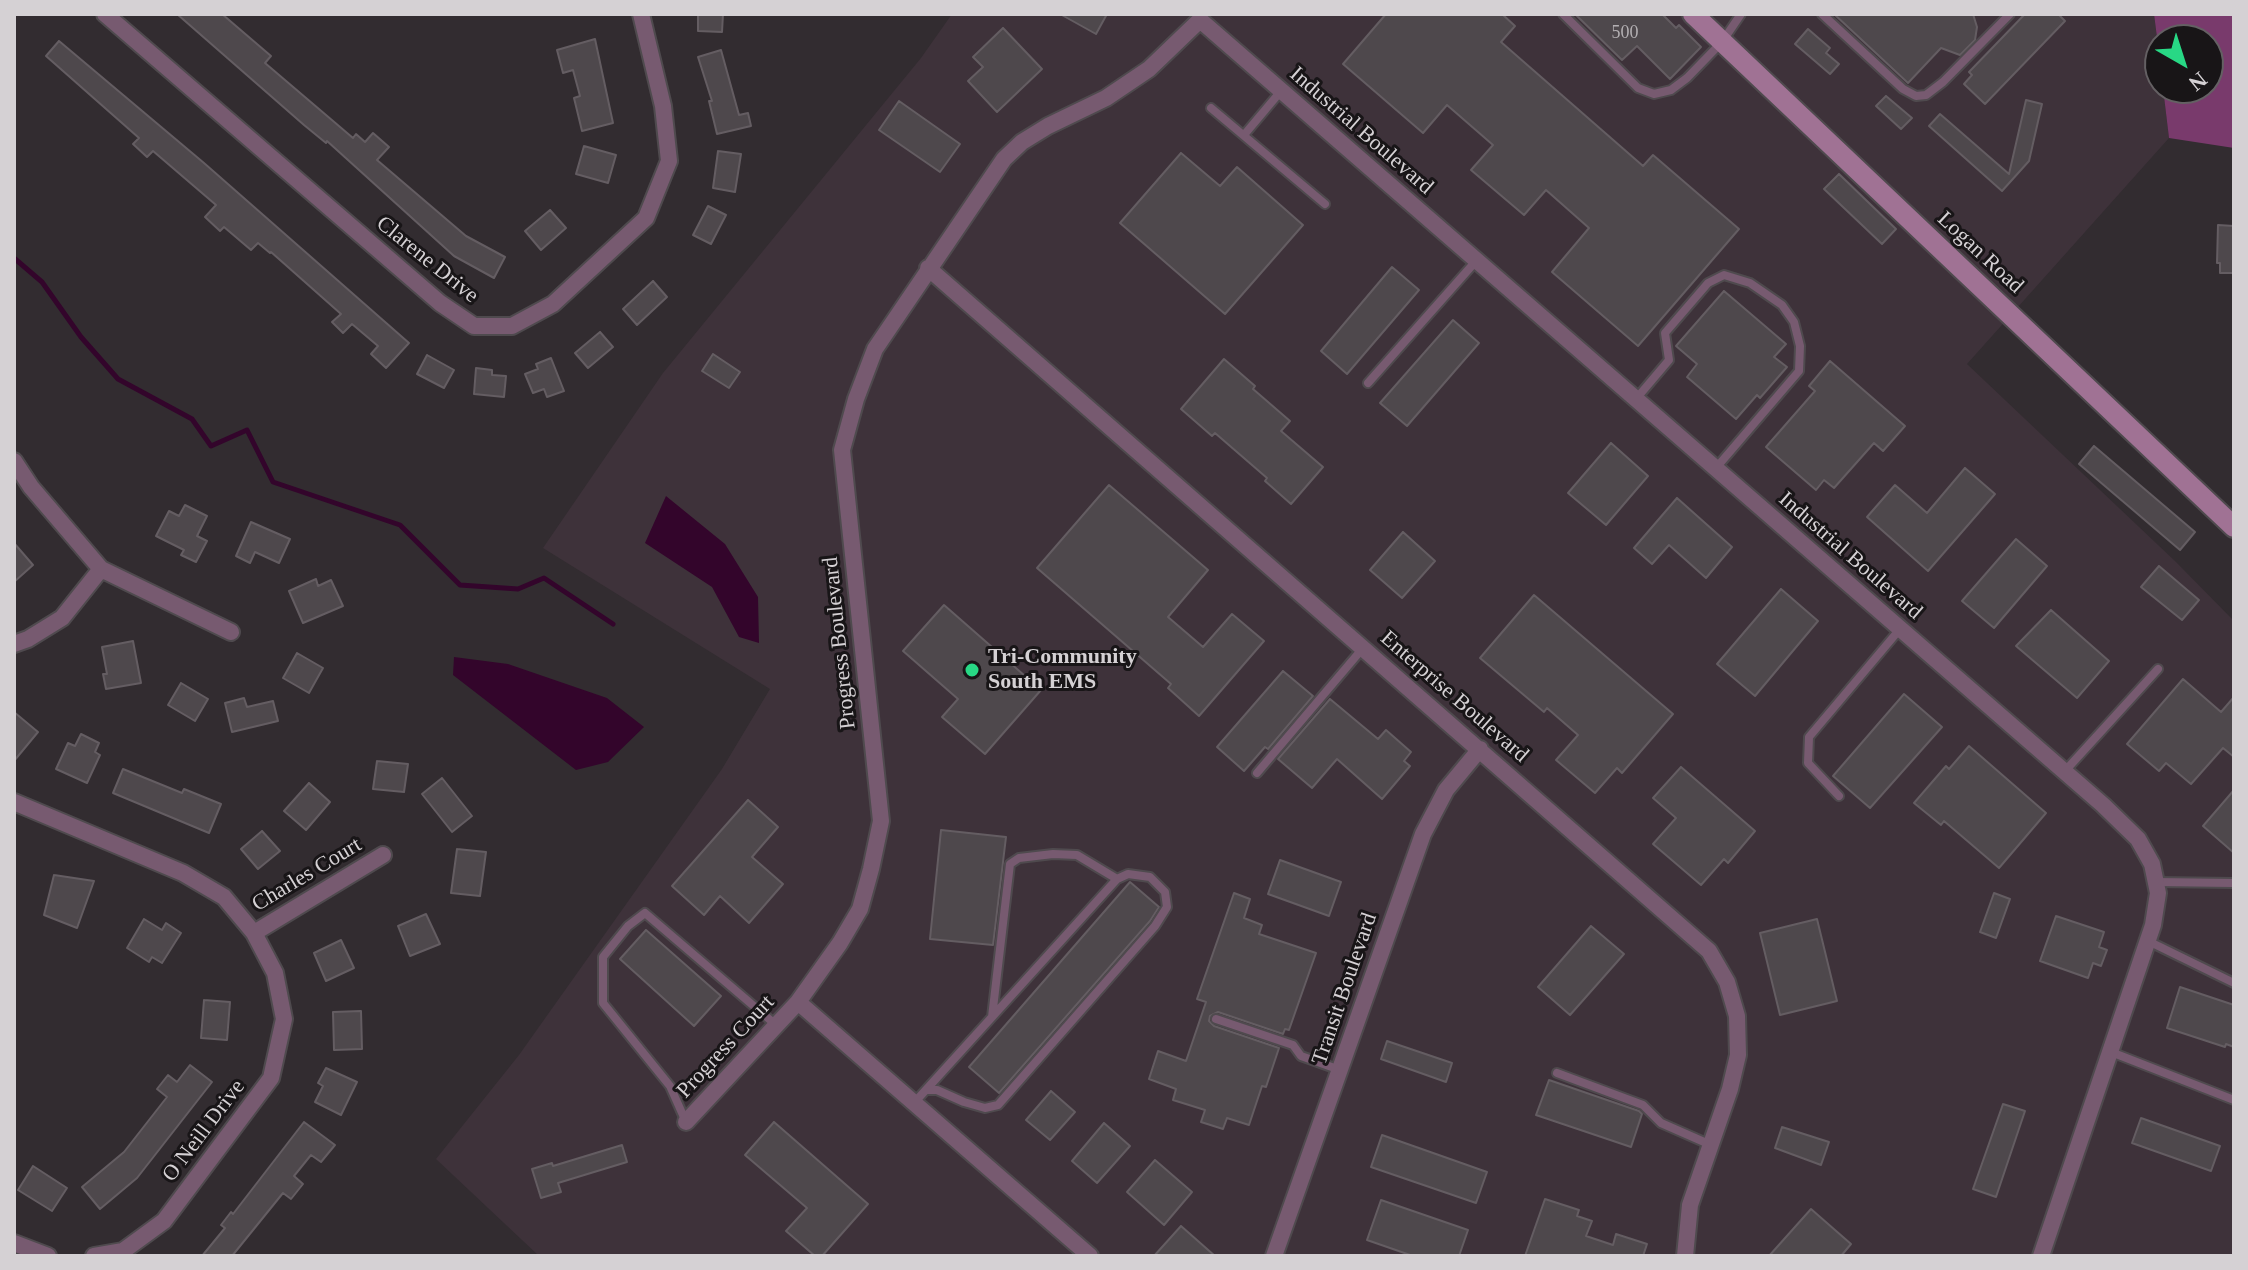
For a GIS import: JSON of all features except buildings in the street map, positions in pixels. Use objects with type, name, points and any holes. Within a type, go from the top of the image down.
[{"type":"street","name":"Clarene Drive","points":[[105,14],[440,303],[474,326],[512,326],[553,304],[646,218],[669,161],[663,106],[641,14]]},
{"type":"street","name":"Logan Road","points":[[1693,14],[2234,527]]},
{"type":"street","name":"Industrial Boulevard","points":[[1200,20],[2138,839],[2152,864],[2158,893],[2148,941],[2041,1256]]},
{"type":"street","name":"Progress Boulevard","points":[[798,1002],[860,909],[881,821],[842,450],[856,399],[875,349],[1004,159],[1022,142],[1106,98],[1149,69],[1200,20]]},
{"type":"street","name":"Enterprise Boulevard","points":[[928,268],[1709,951],[1727,982],[1737,1016],[1738,1055],[1690,1205],[1685,1256]]},
{"type":"street","points":[[14,461],[31,487],[101,569],[231,632]]},
{"type":"street","points":[[14,644],[62,618],[101,569]]},
{"type":"street","name":"Transit Boulevard","points":[[1274,1256],[1423,834],[1446,790],[1480,749]]},
{"type":"street","name":"O Neill Drive","points":[[14,802],[183,873],[224,897],[254,933],[275,973],[284,1019],[271,1078],[164,1221],[123,1251],[94,1256]]},
{"type":"street","name":"Charles Court","points":[[254,933],[383,855]]},
{"type":"street","name":"Progress Court","points":[[686,1122],[798,1002]]},
{"type":"street","points":[[798,1002],[1090,1256]]},
{"type":"street","points":[[14,1243],[48,1256]]},
{"type":"lane","points":[[1563,14],[1638,88],[1654,94],[1671,90],[1722,42],[1741,14]]},
{"type":"lane","points":[[1822,14],[1903,89],[1916,96],[1926,95],[1943,82],[2010,14]]},
{"type":"lane","points":[[1244,135],[1281,91]]},
{"type":"lane","points":[[1211,108],[1325,204]]},
{"type":"lane","points":[[1368,383],[1476,261]]},
{"type":"lane","points":[[1635,399],[1669,360],[1665,333],[1708,283],[1724,275],[1750,283],[1782,305],[1794,322],[1800,346],[1799,371],[1716,469]]},
{"type":"lane","points":[[1839,796],[1808,763],[1809,737],[1900,629]]},
{"type":"lane","points":[[1257,773],[1364,647]]},
{"type":"lane","points":[[2064,772],[2158,669]]},
{"type":"lane","points":[[992,1017],[1010,864],[1019,858],[1077,855],[1117,879]]},
{"type":"lane","points":[[914,1103],[1117,879],[1128,874],[1150,877],[1165,892],[1167,907],[1155,926],[998,1105],[985,1108],[937,1090],[927,1090]]},
{"type":"lane","points":[[2156,882],[2234,883]]},
{"type":"lane","points":[[686,1122],[670,1086],[603,1003],[603,957],[628,926],[645,913],[777,1025]]},
{"type":"lane","points":[[2148,941],[2234,983]]},
{"type":"lane","points":[[1216,1019],[1293,1045],[1301,1056],[1340,1070]]},
{"type":"lane","points":[[2111,1052],[2234,1100]]},
{"type":"lane","points":[[1557,1073],[1643,1105],[1661,1123],[1711,1145]]},
{"type":"shaded area","points":[[952,14],[2154,14],[2155,24],[2144,24],[2144,104],[2165,104],[2169,138],[1967,364],[2234,621],[2234,1256],[539,1256],[436,1159],[519,1055],[722,769],[770,689],[543,548],[663,373],[921,58]]},
{"type":"shaded area","points":[[2154,14],[2234,14],[2234,148],[2169,138],[2165,104],[2224,104],[2224,24],[2155,24]]},
{"type":"shaded area","points":[[666,496],[725,544],[758,597],[759,643],[739,637],[712,587],[645,543]]},
{"type":"shaded area","points":[[454,657],[508,664],[607,698],[644,727],[608,762],[576,770],[453,675]]},
{"type":"waterway","points":[[14,258],[42,282],[81,337],[118,379],[192,419],[211,446],[247,430],[273,482],[400,525],[460,585],[518,589],[544,578],[613,624]]},
{"type":"place","name":"Tri-Community South EMS","points":[[972,670]]}]
